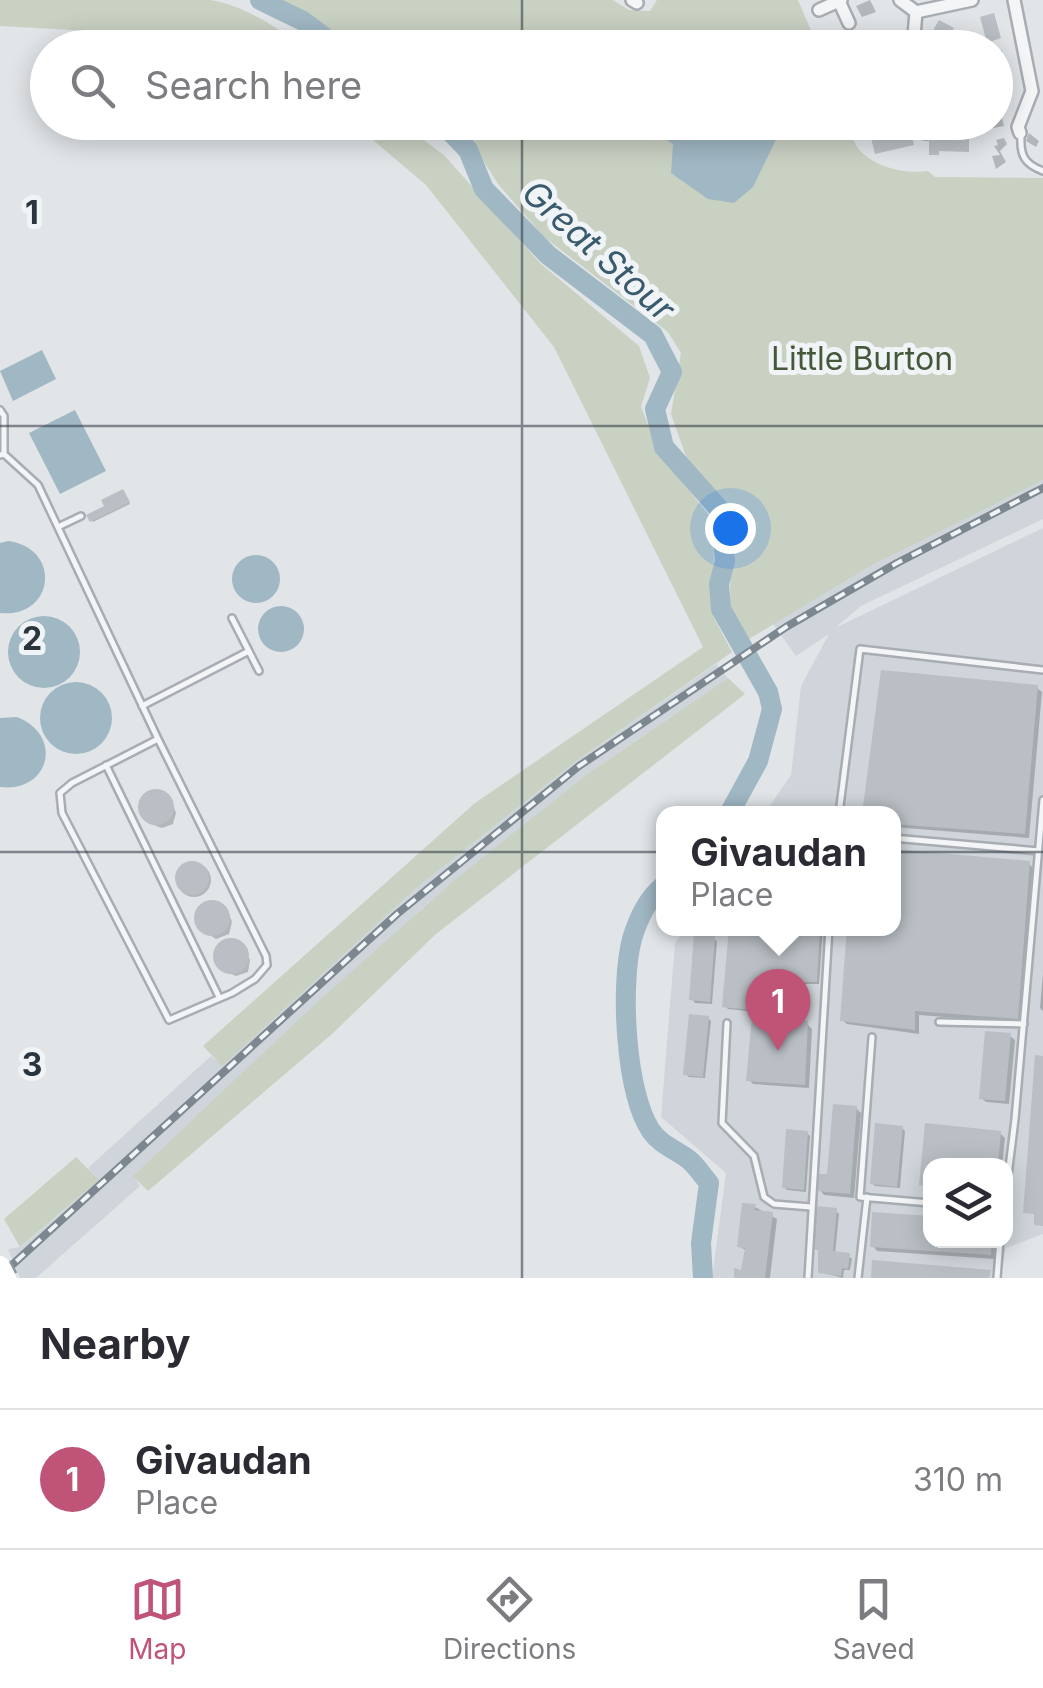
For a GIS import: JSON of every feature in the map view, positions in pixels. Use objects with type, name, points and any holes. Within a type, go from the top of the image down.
[{"type":"highway","points":[[0,1266],[6,1278]]},
{"type":"street","points":[[819,10],[840,0],[849,23]]},
{"type":"street","points":[[900,0],[916,12],[972,0]]},
{"type":"street","points":[[1014,0],[1038,91],[1018,128],[1020,133]]},
{"type":"street","points":[[914,30],[916,12]]},
{"type":"lane","points":[[1020,133],[1022,156],[1043,171]]},
{"type":"lane","points":[[0,410],[4,416],[2,455],[38,485],[266,956],[268,965],[255,980],[169,1020],[62,813],[60,793],[158,739]]},
{"type":"lane","points":[[58,527],[81,516]]},
{"type":"lane","points":[[232,618],[259,672]]},
{"type":"lane","points":[[839,806],[860,649],[1043,670]]},
{"type":"lane","points":[[142,706],[249,652]]},
{"type":"lane","points":[[105,766],[220,998]]},
{"type":"lane","points":[[1010,1158],[1043,800]]},
{"type":"lane","points":[[901,839],[1038,851]]},
{"type":"lane","points":[[808,1278],[828,936]]},
{"type":"lane","points":[[939,1022],[1024,1024]]},
{"type":"lane","points":[[727,1023],[722,1123],[754,1156],[764,1197],[774,1204],[811,1207]]},
{"type":"lane","points":[[872,1037],[860,1196],[923,1202]]},
{"type":"lane","points":[[858,1278],[867,1197]]},
{"type":"lane","points":[[997,1278],[999,1248]]},
{"type":"shaded area","points":[[1043,478],[1043,519],[861,606],[835,628],[1043,528],[1043,1234],[1013,1245],[1013,1158],[923,1158],[923,1248],[1006,1248],[999,1278],[712,1278],[726,1173],[661,1117],[675,943],[680,936],[901,936],[901,806],[770,806],[791,775],[801,686],[829,634],[796,656],[773,624],[872,565]]},
{"type":"shaded area","points":[[716,664],[728,678],[586,775],[428,903],[134,1176],[140,1186],[36,1278],[20,1278],[8,1249],[21,1247],[99,1180],[88,1168],[211,1056],[222,1065],[415,889],[575,762]]},
{"type":"green space","points":[[0,0],[210,0],[235,7],[279,30],[72,30],[0,26]]},
{"type":"green space","points":[[273,0],[613,0],[629,10],[650,11],[657,0],[798,0],[811,30],[326,30],[300,11]]},
{"type":"green space","points":[[373,140],[424,140],[444,155],[540,263],[639,346],[650,378],[641,407],[659,452],[714,522],[713,616],[732,652],[575,762],[415,889],[222,1066],[203,1046],[475,803],[703,647],[554,347],[426,185]]},
{"type":"green space","name":"Little Burton","points":[[470,140],[854,140],[864,154],[890,168],[928,171],[935,177],[1043,178],[1043,480],[872,565],[749,639],[730,609],[731,507],[689,465],[671,414],[681,353],[668,332],[544,237],[498,184]]},
{"type":"green space","points":[[728,678],[745,694],[436,934],[332,1034],[148,1191],[133,1176],[451,883],[586,775]]},
{"type":"green space","points":[[76,1157],[99,1180],[20,1247],[4,1219]]},
{"type":"water","points":[[667,140],[775,140],[753,187],[734,203],[708,199],[671,173],[673,144]]},
{"type":"water","points":[[42,350],[56,379],[13,401],[0,371]]},
{"type":"water","points":[[75,410],[106,471],[60,494],[29,433]]},
{"type":"water","points":[[0,543],[26,546],[38,556],[45,582],[32,605],[18,612],[0,613]]},
{"type":"water","points":[[256,555],[273,562],[280,579],[273,596],[256,603],[239,596],[232,579],[239,562]]},
{"type":"water","points":[[281,606],[298,612],[304,629],[298,646],[281,652],[264,646],[258,629],[264,612]]},
{"type":"water","points":[[44,616],[69,627],[80,652],[69,677],[44,688],[19,677],[8,652],[19,627]]},
{"type":"water","points":[[76,682],[101,693],[112,718],[101,743],[76,754],[51,743],[40,718],[51,693]]},
{"type":"water","points":[[17,717],[32,725],[41,736],[45,761],[30,781],[0,787],[0,718]]},
{"type":"building","points":[[994,13],[999,30],[984,30],[980,17]]},
{"type":"building","points":[[939,20],[954,28],[953,30],[933,30]]},
{"type":"building","points":[[872,140],[913,140],[914,145],[875,154]]},
{"type":"building","points":[[929,140],[969,140],[969,152],[939,151],[939,155],[929,155]]},
{"type":"building","points":[[123,489],[130,502],[90,522],[86,515],[104,506],[101,500]]},
{"type":"building","points":[[881,670],[1038,685],[1025,834],[901,825],[901,806],[863,806]]},
{"type":"building","points":[[156,789],[169,794],[174,807],[169,820],[156,825],[143,820],[138,807],[143,794]]},
{"type":"building","points":[[901,850],[1030,861],[1018,1019],[915,1011],[915,1030],[840,1021],[846,936],[901,936]]},
{"type":"building","points":[[192,861],[204,866],[209,878],[204,890],[192,895],[180,890],[175,878],[180,866]]},
{"type":"building","points":[[212,900],[225,905],[230,918],[225,931],[212,936],[199,931],[194,918],[199,905]]},
{"type":"building","points":[[694,936],[715,936],[710,1002],[689,1000]]},
{"type":"building","points":[[728,936],[820,936],[817,982],[795,982],[791,1014],[722,1007]]},
{"type":"building","points":[[231,938],[244,943],[249,956],[244,969],[231,974],[218,969],[213,956],[218,943]]},
{"type":"building","points":[[689,1014],[709,1016],[703,1077],[683,1075]]},
{"type":"building","points":[[752,1017],[808,1021],[805,1085],[746,1081]]},
{"type":"building","points":[[985,1031],[1011,1033],[1005,1101],[979,1099]]},
{"type":"building","points":[[1035,1055],[1043,1056],[1043,1226],[1034,1225],[1034,1214],[1023,1213]]},
{"type":"building","points":[[833,1104],[857,1106],[850,1194],[817,1191],[819,1174],[827,1174]]},
{"type":"building","points":[[875,1123],[903,1126],[897,1187],[870,1184]]},
{"type":"building","points":[[925,1123],[1001,1131],[999,1158],[923,1158],[923,1185],[919,1185]]},
{"type":"building","points":[[786,1129],[808,1131],[804,1190],[782,1188]]},
{"type":"building","points":[[742,1203],[756,1204],[754,1210],[773,1212],[765,1278],[734,1278],[734,1268],[741,1270],[745,1248],[737,1247]]},
{"type":"building","points":[[815,1206],[837,1208],[833,1251],[850,1253],[848,1269],[842,1268],[841,1276],[818,1273],[818,1249],[811,1248]]},
{"type":"building","points":[[872,1212],[923,1216],[923,1248],[991,1248],[991,1255],[870,1247]]},
{"type":"building","points":[[872,1260],[991,1270],[989,1278],[871,1278]]},
{"type":"waterway","name":"Great Stour","points":[[260,0],[315,30]]},
{"type":"waterway","name":"Great Stour","points":[[458,140],[468,150],[484,189],[548,255],[653,335],[672,372],[655,409],[664,447],[720,510],[725,561],[719,584],[721,609],[768,692],[772,709],[758,761],[733,806]]},
{"type":"waterway","name":"Great Stour","points":[[656,893],[637,924],[628,959],[630,1065],[635,1091],[651,1131],[691,1161],[709,1183],[701,1243],[703,1278]]},
{"type":"railway","points":[[0,1276],[397,914],[579,766],[786,627],[897,563],[1043,488]]},
{"type":"place","name":"Givaudan","points":[[778,1051]]}]
